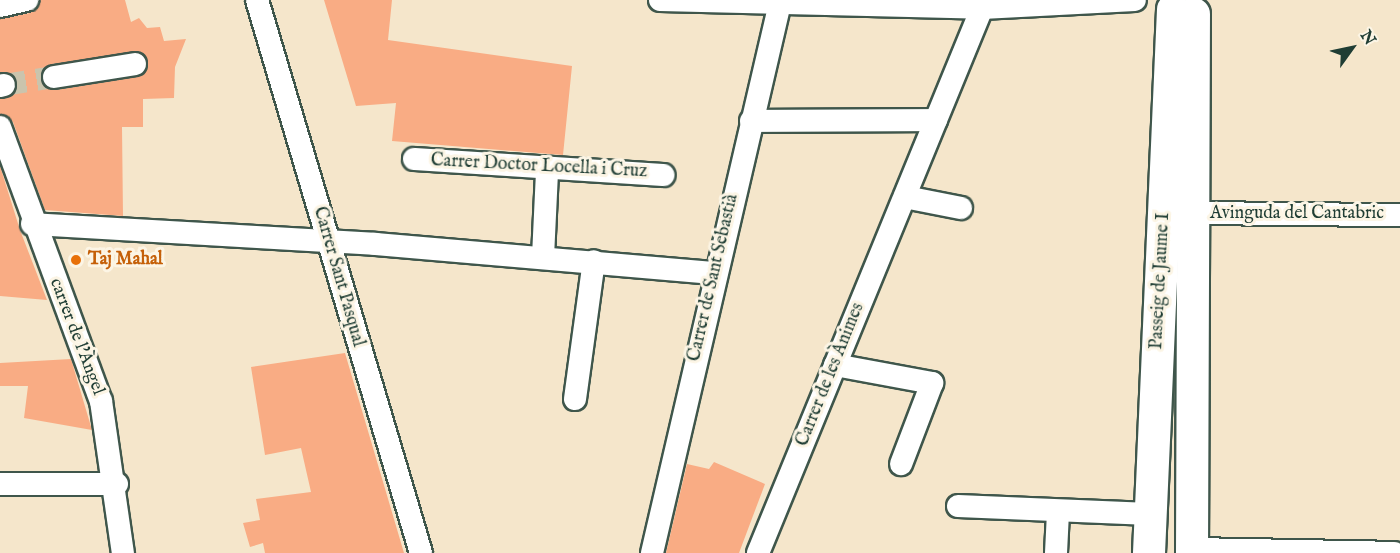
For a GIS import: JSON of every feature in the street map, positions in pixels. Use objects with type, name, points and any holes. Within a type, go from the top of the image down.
[{"type":"street","points":[[0,6],[27,0]]},
{"type":"street","name":"Carrer Sant Pasqual","points":[[257,0],[421,553]]},
{"type":"street","points":[[660,0],[982,8],[1135,0]]},
{"type":"street","name":"Carrer de Sant Sebastià","points":[[652,553],[714,273],[780,3]]},
{"type":"street","name":"Passeig de Jaume I","points":[[1185,6],[1195,213],[1192,551]]},
{"type":"street","name":"Passeig de Jaume I","points":[[1149,553],[1185,6]]},
{"type":"street","name":"Carrer de les Ànimes","points":[[758,553],[982,8]]},
{"type":"street","points":[[54,77],[135,64]]},
{"type":"street","points":[[751,121],[936,120]]},
{"type":"street","name":"carrer de l'Àngel","points":[[0,127],[32,224],[101,401],[117,484],[123,553]]},
{"type":"street","name":"Carrer Doctor Locella i Cruz","points":[[414,159],[547,171],[592,168],[663,175]]},
{"type":"street","points":[[543,257],[547,171]]},
{"type":"street","points":[[905,197],[961,208]]},
{"type":"street","name":"Avinguda del Cantabric","points":[[1195,213],[1400,214]]},
{"type":"street","points":[[32,224],[543,257],[714,273]]},
{"type":"street","points":[[575,399],[594,261]]},
{"type":"street","name":"Carrer de les Ànimes","points":[[835,365],[932,383],[901,464]]},
{"type":"street","points":[[0,484],[117,484]]},
{"type":"street","points":[[958,506],[1058,512],[1150,513]]},
{"type":"street","points":[[1056,553],[1058,512]]},
{"type":"street","points":[[1192,551],[1394,553]]},
{"type":"building","points":[[40,0],[125,0],[131,22],[139,18],[147,28],[160,27],[164,41],[186,39],[175,67],[174,98],[143,99],[143,127],[122,127],[123,216],[45,210],[13,122],[0,114],[0,99],[14,94],[17,82],[0,72],[0,19],[30,13]],"holes":[[[140,52],[148,68],[137,77],[56,90],[41,80],[52,64]]]},
{"type":"building","points":[[324,0],[392,0],[388,40],[572,66],[563,155],[392,141],[396,103],[356,106]]},
{"type":"building","points":[[0,166],[20,230],[47,300],[0,296]]},
{"type":"building","points":[[345,353],[404,553],[265,553],[263,543],[250,547],[243,523],[260,520],[256,499],[311,492],[301,448],[265,455],[251,367]]},
{"type":"building","points":[[71,359],[92,430],[24,418],[28,386],[0,386],[0,363]]},
{"type":"building","points":[[714,462],[765,484],[739,553],[666,553],[687,464],[709,469]]},
{"type":"tunnel","points":[[4,85],[54,77]]},
{"type":"place","name":"Taj Mahal","points":[[76,260]]}]
